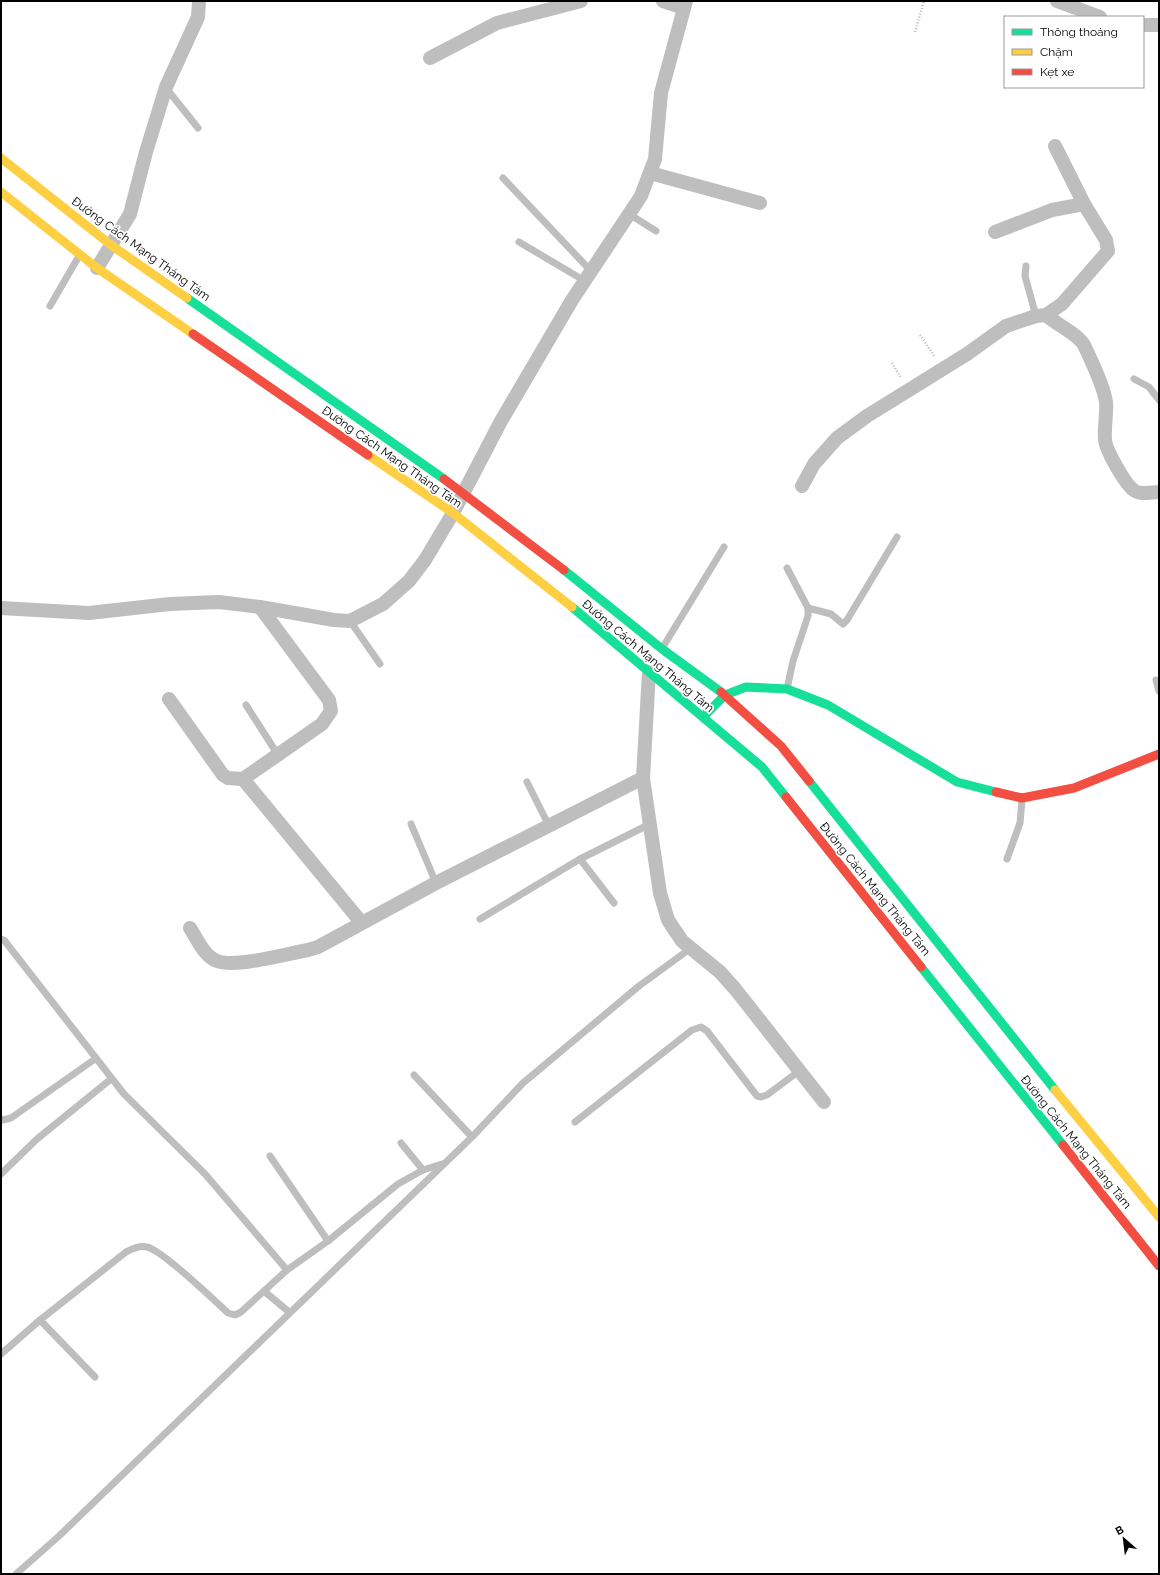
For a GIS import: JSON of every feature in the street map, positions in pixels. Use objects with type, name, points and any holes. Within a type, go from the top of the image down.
[{"type":"main road","name":"Đường Cách Mạng Tháng Tám","points":[[1,158],[111,246],[463,492],[596,594],[662,649],[726,695],[781,746],[1040,1072],[1159,1218]]},
{"type":"main road","name":"Đường Cách Mạng Tháng Tám","points":[[1,192],[97,268],[453,513],[581,614],[762,767],[1159,1266]]},
{"type":"main road","points":[[703,717],[726,695],[746,688],[766,687],[787,689],[828,705],[957,782],[1022,798],[1074,788],[1159,754]]},
{"type":"street","points":[[97,268],[130,214],[146,152],[166,88],[198,17],[199,1]]},
{"type":"street","points":[[430,58],[497,24],[581,1]]},
{"type":"street","points":[[1,608],[89,613],[170,604],[219,602],[260,607],[334,620],[350,621],[383,604],[410,581],[425,560],[453,513],[501,421],[588,276],[641,196],[655,159],[662,93],[685,4],[663,1]]},
{"type":"street","points":[[1057,1],[1097,16]]},
{"type":"street","points":[[1144,25],[1159,25]]},
{"type":"street","points":[[802,486],[814,464],[837,438],[866,416],[942,370],[1006,326],[1041,315],[1067,300],[1108,251],[1106,240],[1084,204],[1055,146]]},
{"type":"street","points":[[650,173],[760,203]]},
{"type":"street","points":[[995,232],[1052,210],[1084,204]]},
{"type":"street","points":[[1041,315],[1076,336],[1083,344],[1104,393],[1106,402],[1105,440],[1107,448],[1130,488],[1138,493],[1159,492]]},
{"type":"street","points":[[169,699],[223,775],[228,778],[242,779],[322,724],[331,711],[329,700],[260,607]]},
{"type":"street","points":[[648,672],[643,778],[660,893],[668,920],[682,941],[720,972],[824,1102]]},
{"type":"street","points":[[190,928],[206,952],[216,961],[233,964],[308,950],[643,778]]},
{"type":"street","points":[[242,779],[361,922]]},
{"type":"lane","points":[[166,88],[198,128]]},
{"type":"lane","points":[[503,178],[588,276]]},
{"type":"lane","points":[[629,214],[656,231]]},
{"type":"lane","points":[[520,242],[588,276]]},
{"type":"lane","points":[[50,306],[80,254]]},
{"type":"lane","points":[[1026,266],[1024,276],[1041,315]]},
{"type":"lane","points":[[1134,379],[1150,387],[1159,400]]},
{"type":"lane","points":[[808,608],[831,614],[843,624],[847,620],[897,537]]},
{"type":"lane","points":[[662,649],[724,547]]},
{"type":"lane","points":[[787,568],[808,608],[808,616],[793,661],[787,689]]},
{"type":"lane","points":[[350,621],[380,664]]},
{"type":"lane","points":[[1156,680],[1159,691]]},
{"type":"lane","points":[[246,705],[278,755]]},
{"type":"lane","points":[[527,782],[549,826]]},
{"type":"lane","points":[[1007,859],[1020,823],[1022,798]]},
{"type":"lane","points":[[411,824],[436,883]]},
{"type":"lane","points":[[480,919],[580,859],[650,824]]},
{"type":"lane","points":[[580,859],[614,903]]},
{"type":"lane","points":[[1,939],[4,940],[75,1029],[110,1079],[205,1174],[287,1270]]},
{"type":"lane","points":[[16,1574],[59,1536],[289,1312],[472,1137],[523,1083],[639,986],[691,948]]},
{"type":"lane","points":[[575,1122],[692,1030],[702,1027],[707,1031],[757,1096],[761,1097],[767,1095],[799,1071]]},
{"type":"lane","points":[[1,1119],[12,1118],[95,1059]]},
{"type":"lane","points":[[414,1075],[472,1137]]},
{"type":"lane","points":[[1,1174],[37,1139],[110,1079]]},
{"type":"lane","points":[[401,1143],[423,1170]]},
{"type":"lane","points":[[270,1156],[328,1241]]},
{"type":"lane","points":[[1,1354],[40,1320],[126,1252],[137,1248],[147,1247],[161,1254],[228,1313],[235,1315],[241,1312],[287,1270],[328,1241],[398,1184],[423,1170],[445,1163]]},
{"type":"lane","points":[[264,1291],[289,1312]]},
{"type":"lane","points":[[40,1320],[95,1377]]},
{"type":"path","points":[[915,32],[924,1]]},
{"type":"path","points":[[920,335],[942,370]]},
{"type":"traffic: fast","points":[[187,298],[444,479]]},
{"type":"traffic: fast","points":[[564,570],[662,649],[721,692]]},
{"type":"traffic: fast","points":[[572,607],[762,767],[786,797]]},
{"type":"traffic: fast","points":[[703,717],[725,695],[746,687],[787,689],[828,705],[957,782],[996,792]]},
{"type":"traffic: fast","points":[[809,781],[1055,1090]]},
{"type":"traffic: fast","points":[[921,967],[1063,1145]]},
{"type":"traffic: slow","points":[[1,158],[111,245],[187,298]]},
{"type":"traffic: slow","points":[[1,192],[97,268],[193,334]]},
{"type":"traffic: slow","points":[[368,455],[453,513],[572,607]]},
{"type":"traffic: slow","points":[[1055,1090],[1159,1217]]},
{"type":"traffic: jam","points":[[193,334],[368,455]]},
{"type":"traffic: jam","points":[[444,479],[564,570]]},
{"type":"traffic: jam","points":[[721,692],[781,746],[809,781]]},
{"type":"traffic: jam","points":[[996,792],[1022,798],[1074,788],[1159,754]]},
{"type":"traffic: jam","points":[[786,797],[921,967]]},
{"type":"traffic: jam","points":[[1063,1145],[1159,1266]]}]
